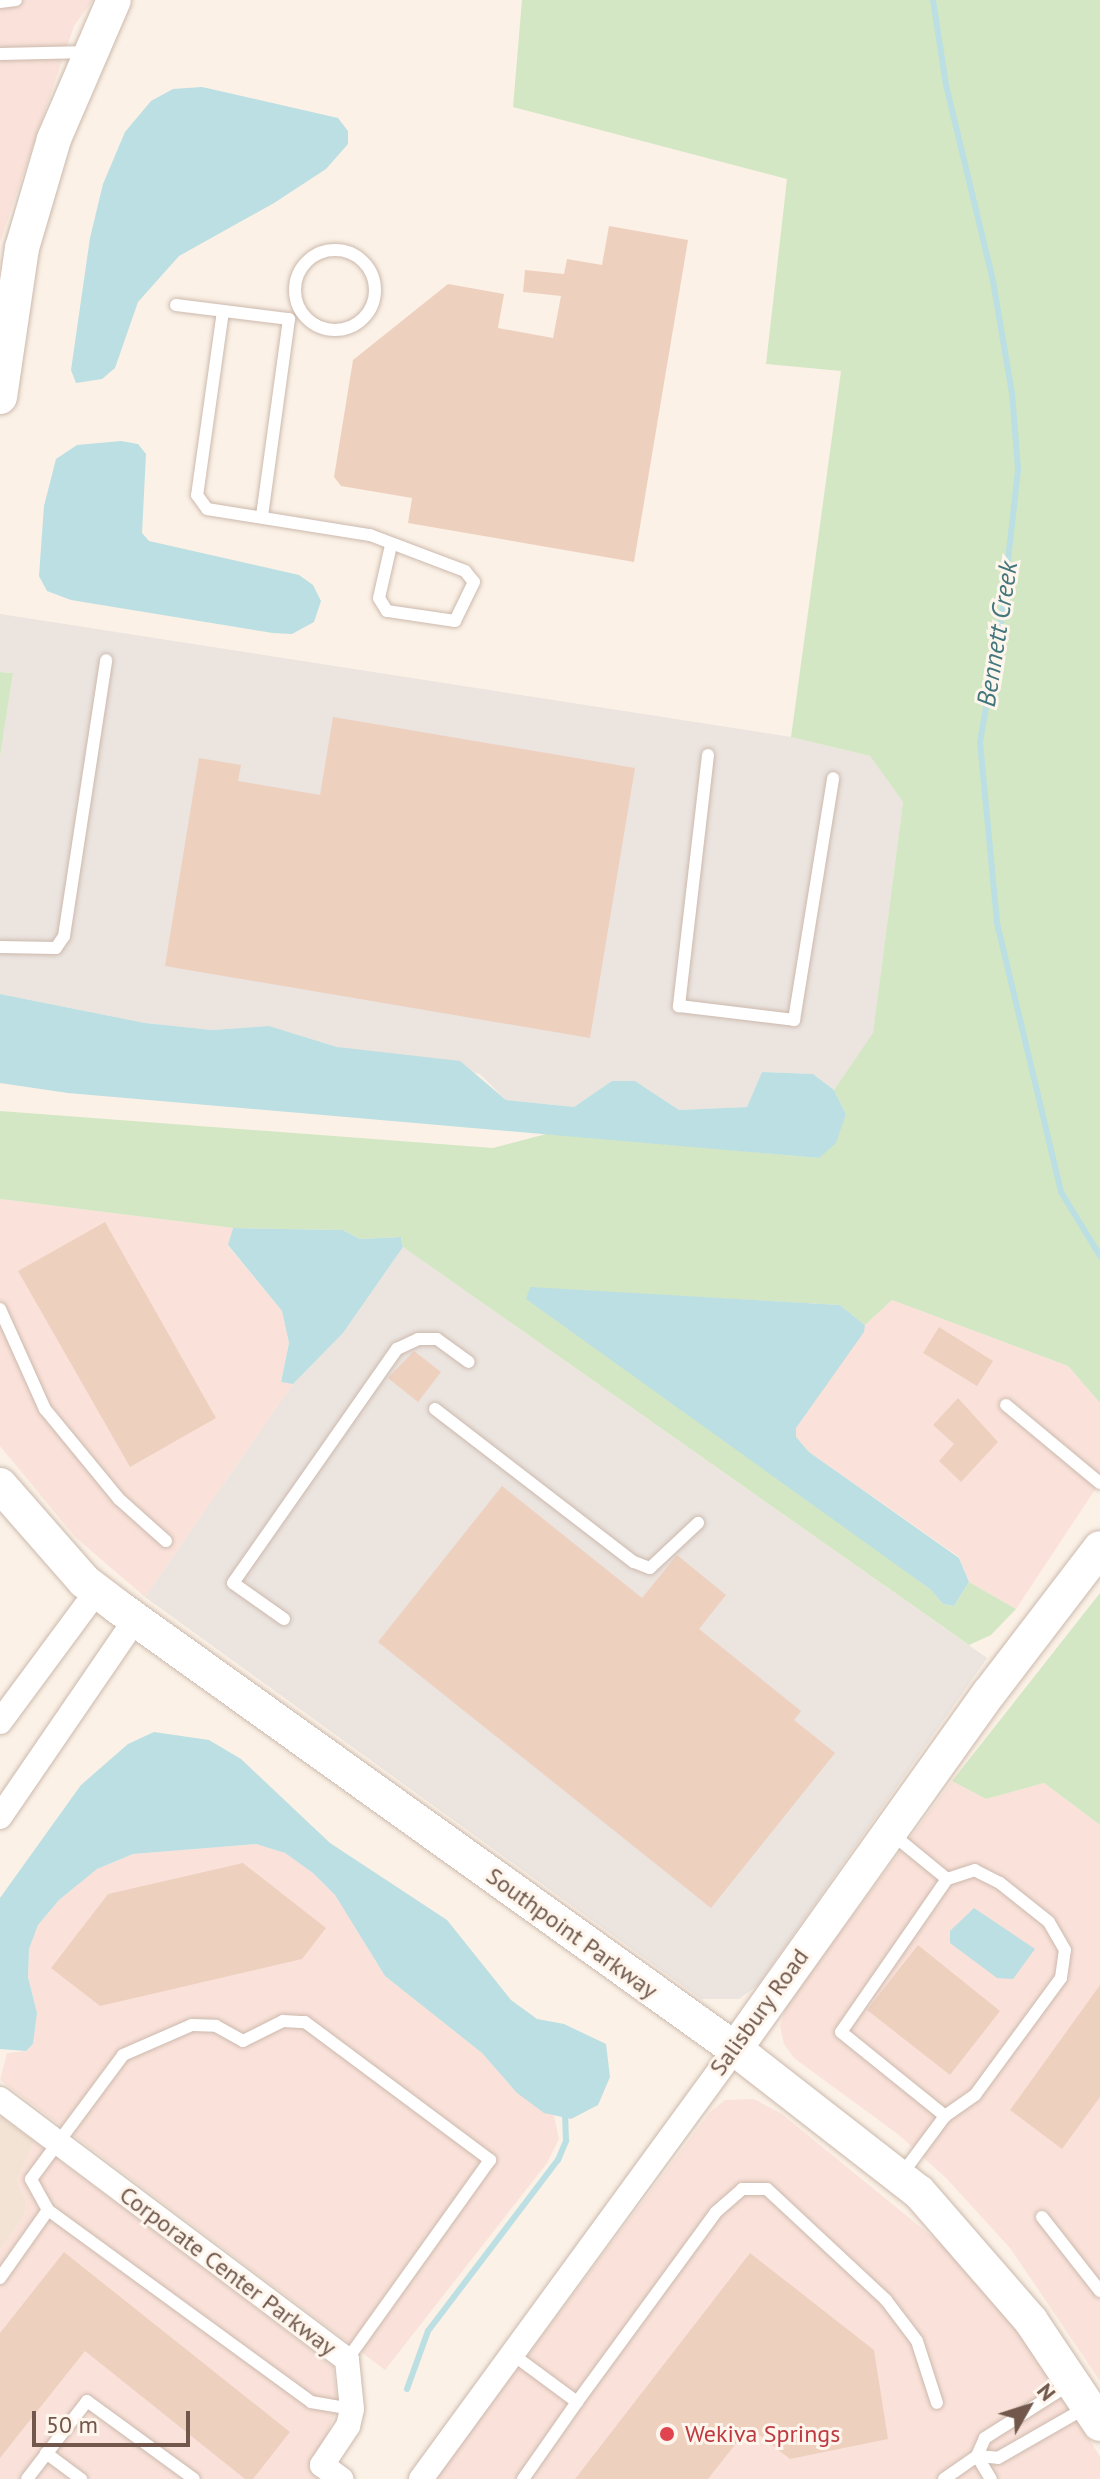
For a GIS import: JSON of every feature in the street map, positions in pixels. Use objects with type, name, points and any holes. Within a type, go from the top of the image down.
[{"type":"main road","points":[[0,397],[22,248],[54,139],[114,0]]},
{"type":"main road","name":"Southpoint Parkway","points":[[0,1485],[97,1591],[735,2049],[900,2176],[980,2259],[1087,2400]]},
{"type":"main road","name":"Salisbury Road","points":[[735,2049],[889,1832],[1100,1548]]},
{"type":"street","points":[[0,1722],[97,1591]]},
{"type":"street","points":[[0,1817],[135,1620]]},
{"type":"street","name":"Salisbury Road","points":[[421,2479],[735,2049]]},
{"type":"street","name":"Corporate Center Parkway","points":[[0,2099],[347,2360],[352,2409]]},
{"type":"street","points":[[324,2474],[348,2426],[352,2409]]},
{"type":"lane","points":[[0,2],[16,0]]},
{"type":"lane","points":[[0,54],[90,52]]},
{"type":"lane","points":[[342,250],[355,254],[373,273],[375,300],[361,323],[335,331],[321,329],[300,311],[295,286],[306,262],[316,254],[342,250]]},
{"type":"lane","points":[[176,305],[289,319],[300,311]]},
{"type":"lane","points":[[223,311],[197,495],[207,509],[262,515],[370,535],[465,571],[474,582],[455,621],[387,611],[379,598],[391,545]]},
{"type":"lane","points":[[262,515],[289,319]]},
{"type":"lane","points":[[0,947],[56,948],[64,936],[106,660]]},
{"type":"lane","points":[[708,755],[679,1006],[794,1020],[833,778]]},
{"type":"lane","points":[[0,1309],[45,1409],[110,1489],[166,1541]]},
{"type":"lane","points":[[284,1619],[233,1583],[397,1349],[418,1339],[437,1339],[469,1362]]},
{"type":"lane","points":[[1006,1405],[1100,1483]]},
{"type":"lane","points":[[435,1409],[634,1562],[650,1568],[698,1523]]},
{"type":"lane","points":[[889,1832],[947,1879]]},
{"type":"lane","points":[[900,2176],[945,2116],[975,2095],[1061,1978],[1065,1950],[1049,1922],[1000,1883],[975,1870],[947,1879],[841,2032],[945,2116]]},
{"type":"lane","points":[[347,2360],[490,2160],[305,2022],[283,2021],[243,2041],[216,2026],[192,2025],[136,2046],[56,2141],[31,2179],[48,2210],[311,2402],[352,2409]]},
{"type":"lane","points":[[523,2479],[716,2212],[742,2189],[767,2189],[886,2300],[917,2341],[937,2403]]},
{"type":"lane","points":[[0,2278],[48,2210]]},
{"type":"lane","points":[[1042,2217],[1099,2288]]},
{"type":"lane","points":[[512,2354],[577,2402]]},
{"type":"lane","points":[[944,2479],[977,2456],[985,2438],[1087,2400]]},
{"type":"lane","points":[[977,2456],[998,2458],[1087,2400]]},
{"type":"lane","points":[[27,2479],[87,2401],[194,2479]]},
{"type":"lane","points":[[46,2453],[81,2479]]},
{"type":"lane","points":[[977,2456],[991,2479]]},
{"type":"shaded area","points":[[0,0],[93,0],[74,26],[0,242]]},
{"type":"shaded area","points":[[0,614],[791,737],[870,756],[903,802],[873,1034],[834,1090],[813,1074],[762,1072],[747,1107],[679,1110],[635,1081],[612,1081],[574,1107],[506,1100],[480,1074],[337,1047],[269,1026],[212,1030],[145,1023],[0,994],[0,757],[13,673],[0,672]]},
{"type":"shaded area","points":[[0,1199],[233,1228],[228,1246],[282,1311],[289,1343],[281,1381],[293,1384],[145,1597],[75,1537],[0,1446]]},
{"type":"shaded area","points":[[403,1247],[987,1658],[758,1985],[739,1999],[701,1999],[145,1597],[293,1384],[343,1333]]},
{"type":"shaded area","points":[[892,1300],[1068,1366],[1100,1403],[1100,1482],[1016,1609],[969,1582],[959,1557],[809,1452],[796,1437],[796,1428],[865,1325]]},
{"type":"shaded area","points":[[952,1781],[986,1799],[1044,1783],[1100,1825],[1100,2381],[1010,2248],[947,2179],[899,2135],[794,2058],[784,2044],[780,2026],[786,2006]]},
{"type":"shaded area","points":[[256,1844],[285,1853],[313,1873],[335,1895],[385,1976],[482,2053],[517,2093],[554,2116],[559,2139],[547,2163],[385,2370],[0,2080],[7,2053],[26,2051],[33,2044],[37,2013],[28,1977],[29,1949],[38,1925],[59,1900],[97,1869],[133,1854]]},
{"type":"shaded area","points":[[754,2099],[782,2114],[967,2265],[1042,2359],[1100,2457],[1100,2479],[434,2479],[710,2112],[725,2100]]},
{"type":"shaded area","points":[[0,2116],[34,2141],[17,2181],[26,2202],[24,2216],[0,2249]]},
{"type":"shaded area","points":[[34,2141],[333,2366],[338,2406],[317,2460],[324,2479],[0,2479],[0,2249],[24,2216],[26,2202],[17,2181]]},
{"type":"green space","points":[[522,0],[1100,0],[1100,1403],[1068,1366],[892,1300],[865,1325],[840,1305],[529,1288],[930,1589],[943,1604],[954,1606],[969,1582],[1016,1609],[991,1635],[969,1645],[403,1247],[401,1237],[360,1239],[343,1230],[233,1228],[0,1199],[0,1111],[493,1148],[550,1133],[819,1158],[846,1114],[834,1090],[873,1033],[903,802],[870,756],[791,737],[841,371],[766,364],[787,179],[513,107]]},
{"type":"green space","points":[[0,672],[13,673],[0,757]]},
{"type":"green space","points":[[1100,1593],[1100,1825],[1044,1783],[986,1799],[952,1781]]},
{"type":"water","points":[[202,87],[338,118],[348,131],[348,144],[326,169],[274,203],[179,256],[138,302],[115,368],[102,379],[76,383],[71,370],[90,238],[103,184],[125,132],[151,101],[173,89]]},
{"type":"water","points":[[121,441],[138,444],[146,454],[142,533],[149,541],[299,575],[313,585],[321,601],[314,622],[292,634],[273,633],[71,600],[47,591],[39,576],[44,506],[56,459],[77,445]]},
{"type":"water","points":[[0,994],[145,1023],[212,1030],[269,1026],[337,1047],[460,1061],[506,1100],[574,1107],[612,1081],[635,1081],[679,1110],[747,1107],[762,1072],[813,1074],[834,1090],[846,1114],[836,1143],[819,1158],[68,1093],[0,1083]]},
{"type":"water","points":[[233,1228],[343,1230],[360,1239],[401,1237],[403,1247],[343,1333],[293,1384],[281,1382],[289,1343],[282,1311],[228,1245]]},
{"type":"water","points":[[530,1287],[840,1305],[865,1325],[864,1332],[796,1428],[796,1437],[809,1452],[959,1558],[969,1582],[954,1606],[943,1604],[930,1589],[526,1299]]},
{"type":"water","points":[[154,1732],[209,1740],[241,1759],[330,1843],[447,1920],[511,2000],[537,2019],[564,2024],[606,2044],[610,2077],[598,2105],[571,2119],[544,2113],[517,2093],[482,2053],[385,1976],[335,1895],[313,1873],[285,1853],[256,1844],[133,1854],[97,1869],[59,1900],[38,1925],[29,1949],[28,1977],[37,2013],[33,2044],[26,2051],[0,2049],[0,1898],[81,1785],[128,1744]]},
{"type":"water","points":[[974,1908],[1035,1949],[1013,1979],[997,1978],[950,1943],[950,1931]]},
{"type":"building","points":[[609,226],[688,240],[634,562],[408,523],[412,498],[341,486],[334,477],[353,360],[448,284],[504,294],[498,328],[553,338],[561,296],[523,292],[525,270],[564,274],[567,259],[602,265]]},
{"type":"building","points":[[333,717],[635,768],[590,1038],[165,966],[199,758],[241,765],[238,781],[320,795]]},
{"type":"building","points":[[105,1222],[216,1418],[130,1467],[18,1271]]},
{"type":"building","points":[[939,1327],[993,1361],[977,1386],[923,1353]]},
{"type":"building","points":[[414,1351],[441,1372],[418,1402],[388,1378]]},
{"type":"building","points":[[958,1398],[998,1442],[961,1482],[939,1461],[954,1444],[933,1425]]},
{"type":"building","points":[[502,1486],[642,1598],[677,1555],[726,1595],[699,1629],[801,1711],[794,1720],[835,1753],[711,1908],[378,1642]]},
{"type":"building","points":[[243,1863],[326,1928],[302,1959],[100,2006],[51,1968],[108,1894]]},
{"type":"building","points":[[918,1945],[1000,2011],[950,2075],[867,2010]]},
{"type":"building","points":[[1100,1985],[1100,2097],[1062,2149],[1010,2110]]},
{"type":"building","points":[[64,2252],[290,2432],[253,2479],[245,2479],[85,2351],[0,2458],[0,2333]]},
{"type":"building","points":[[750,2253],[874,2350],[888,2439],[790,2459],[749,2427],[708,2479],[575,2479]]},
{"type":"waterway","name":"Bennett Creek","points":[[933,0],[946,85],[993,281],[1012,393],[1018,470],[1002,616],[980,742],[997,923],[1061,1192],[1100,1256]]},
{"type":"waterway","points":[[407,2389],[428,2331],[558,2160],[566,2141],[565,2118]]},
{"type":"place","name":"Wekiva Springs","points":[[667,2434]]}]
